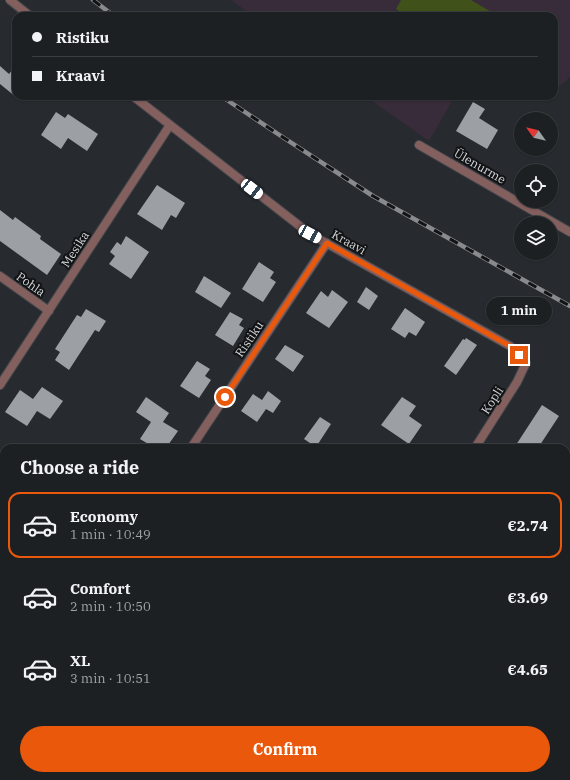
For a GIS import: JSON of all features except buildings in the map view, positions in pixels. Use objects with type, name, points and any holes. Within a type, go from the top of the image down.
[{"type":"street","points":[[10,0],[25,12]]},
{"type":"street","name":"Kraavi","points":[[138,100],[310,234],[510,346],[526,363]]},
{"type":"street","name":"Mesika","points":[[0,385],[170,125]]},
{"type":"street","name":"Ülenurme","points":[[419,145],[570,232]]},
{"type":"street","name":"Ristiku","points":[[194,444],[327,243]]},
{"type":"street","name":"Pohla","points":[[0,276],[49,311]]},
{"type":"street","name":"Kopli","points":[[478,444],[517,382],[526,363]]},
{"type":"shaded area","points":[[231,0],[570,0],[570,77],[558,88],[558,12],[248,12]]},
{"type":"shaded area","points":[[371,100],[453,100],[429,141]]},
{"type":"green space","points":[[401,0],[471,0],[491,12],[401,12],[396,9]]},
{"type":"railway","points":[[93,0],[109,12]]},
{"type":"railway","points":[[227,100],[373,196],[570,306]]},
{"type":"route","points":[[225,397],[327,243],[510,346],[519,355]]}]
